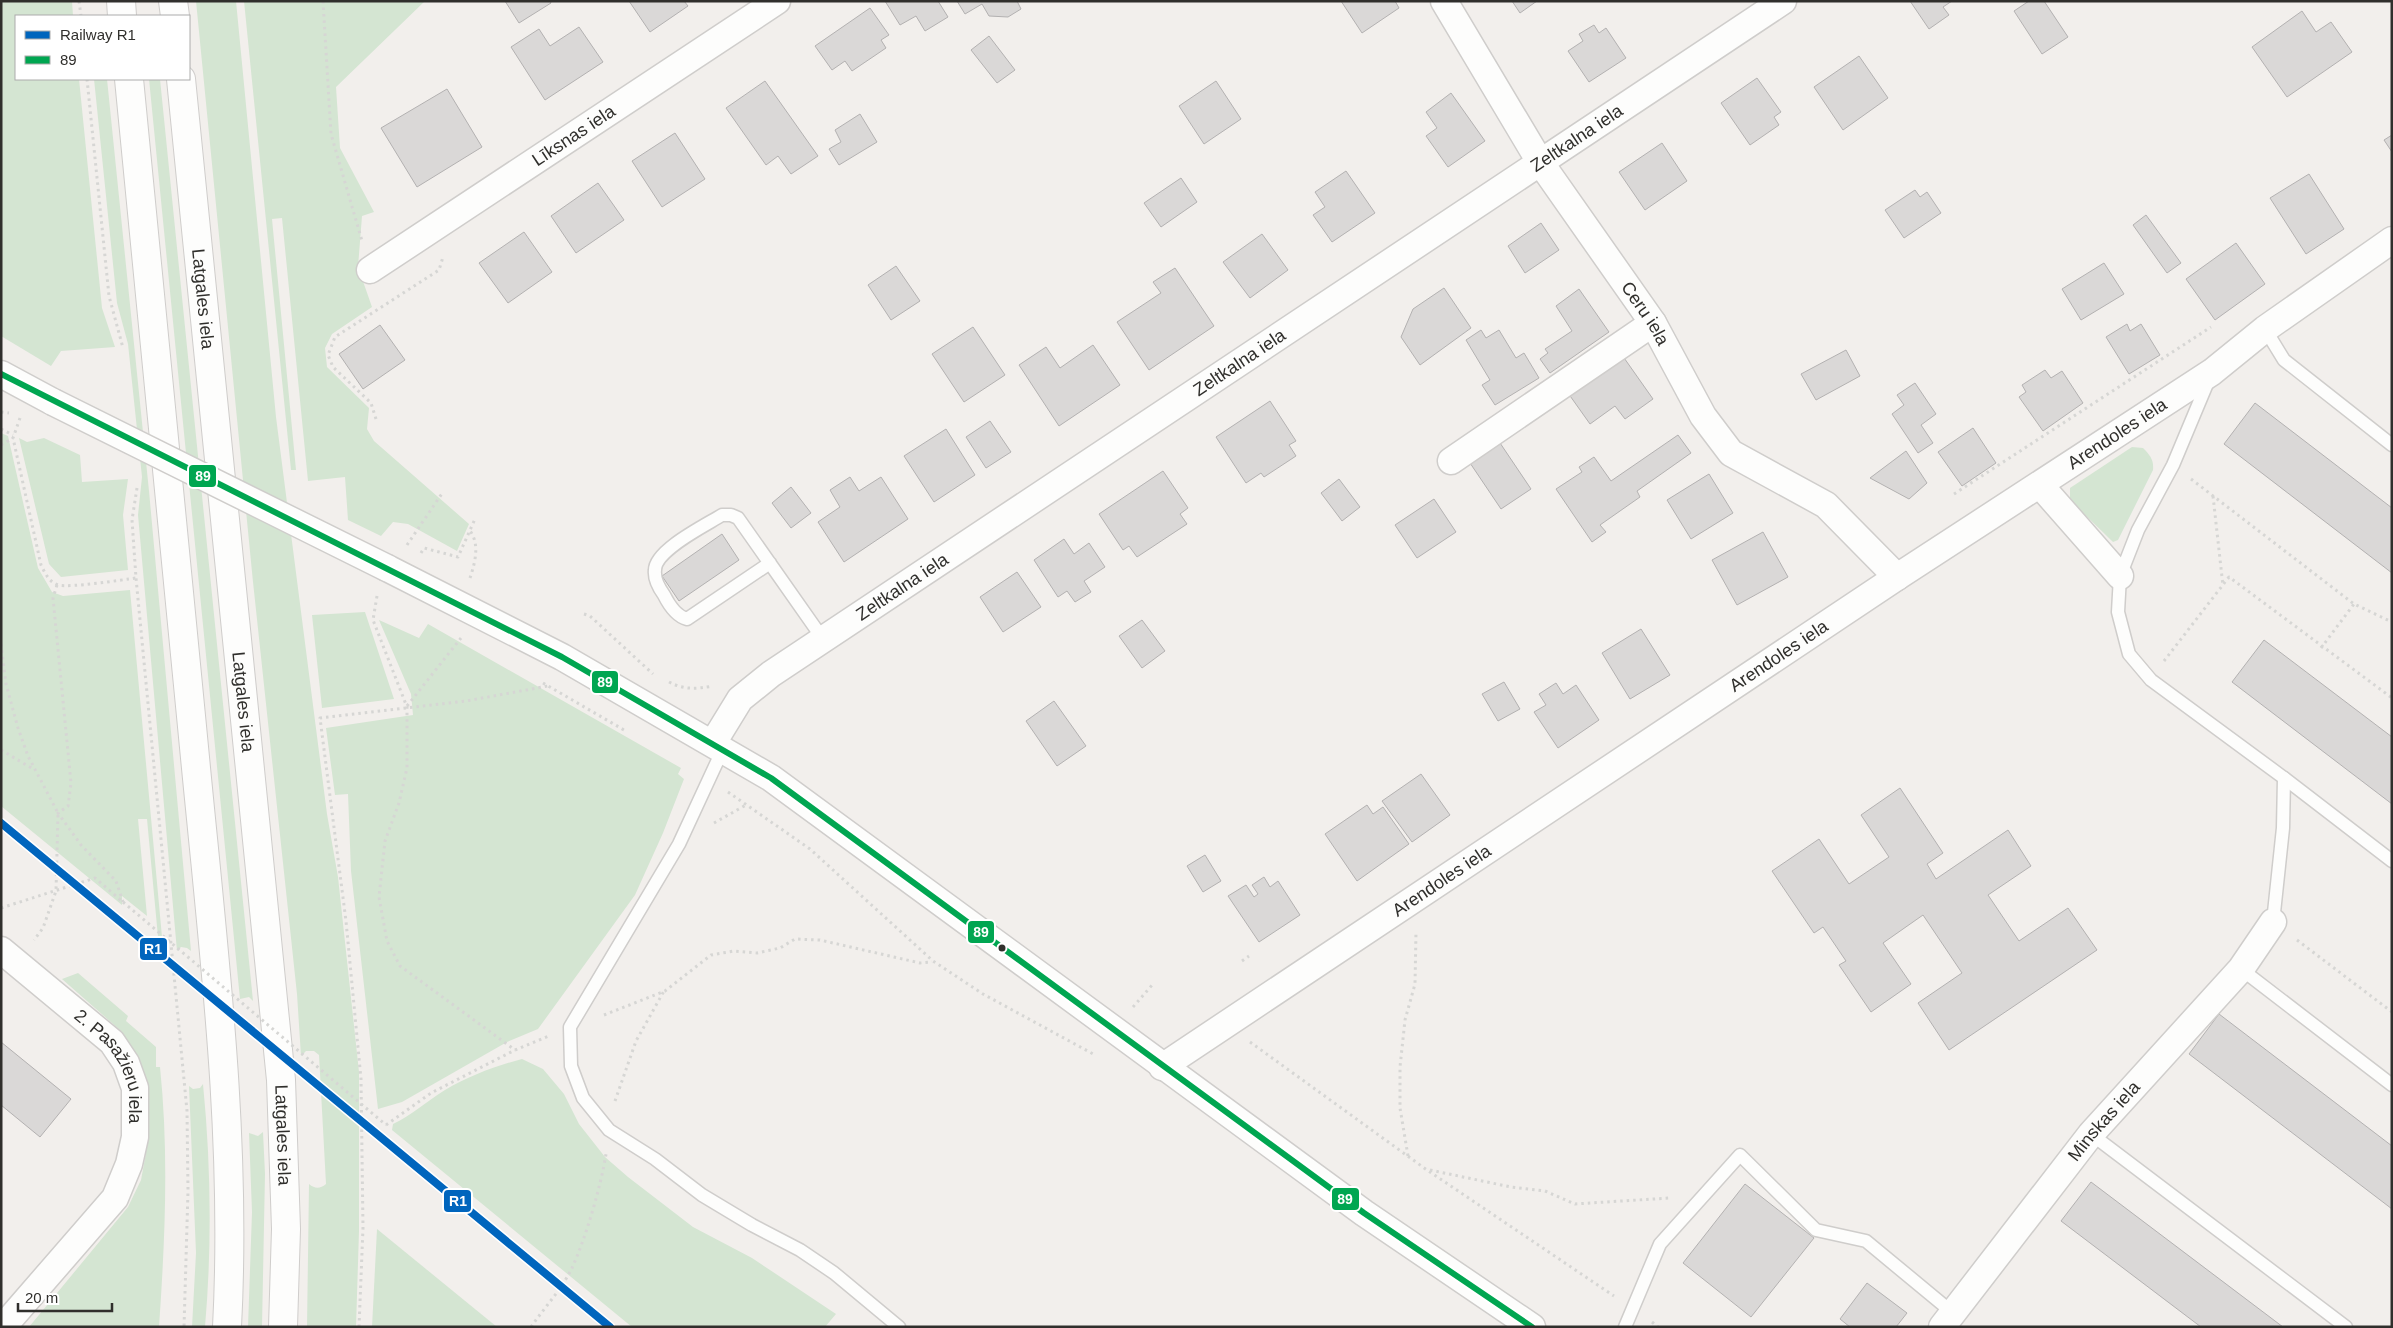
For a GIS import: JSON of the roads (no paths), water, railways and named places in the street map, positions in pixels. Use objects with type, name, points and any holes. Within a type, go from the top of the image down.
[{"type":"street","points":[[121,1],[122,15]]},
{"type":"street","points":[[173,1],[175,15]]},
{"type":"street","name":"Līksnas iela","points":[[370,270],[777,1]]},
{"type":"street","name":"Ceru iela","points":[[1444,1],[1540,162],[1653,323],[1703,416],[1731,453],[1826,505],[1897,577]]},
{"type":"street","name":"Zeltkalna iela","points":[[718,746],[740,699],[770,674],[1782,2]]},
{"type":"street","points":[[128,80],[205,860],[226,1105],[231,1249],[227,1327]]},
{"type":"street","name":"Latgales iela","points":[[181,80],[281,1080],[286,1229],[283,1327]]},
{"type":"street","name":"Arendoles iela","points":[[1162,1067],[1897,577],[2212,372],[2265,329],[2392,240]]},
{"type":"street","points":[[1451,461],[1653,323]]},
{"type":"street","points":[[1,374],[382,579],[554,652],[718,746],[779,784],[1162,1067],[1364,1213],[1532,1327]]},
{"type":"street","points":[[2040,485],[2120,576]]},
{"type":"street","name":"Minskas iela","points":[[1947,1320],[2092,1134],[2240,969],[2273,922]]},
{"type":"street","name":"2. Pasažieru iela","points":[[8,1312],[115,1198],[130,1164],[133,1146],[135,1088],[126,1063],[112,1042],[10,957]]},
{"type":"lane","points":[[2265,329],[2284,360],[2392,445]]},
{"type":"lane","points":[[2212,372],[2173,465],[2138,530],[2120,576],[2118,612],[2129,654],[2151,680],[2284,778],[2392,861]]},
{"type":"lane","points":[[770,563],[687,619],[680,617],[664,595],[656,578],[654,568],[658,560],[668,549],[722,515],[731,515],[738,518],[770,563],[823,639]]},
{"type":"lane","points":[[718,746],[709,779],[679,844],[570,1027],[572,1066],[583,1098],[609,1130],[655,1159],[702,1195],[752,1225],[800,1250],[834,1273],[899,1327]]},
{"type":"lane","points":[[2273,922],[2283,828],[2284,778]]},
{"type":"lane","points":[[2240,969],[2392,1085]]},
{"type":"lane","points":[[2092,1134],[2346,1327]]},
{"type":"lane","points":[[1625,1327],[1660,1244],[1740,1155],[1816,1230],[1866,1241],[1947,1320]]},
{"type":"rail line","name":"R1","points":[[1,823],[610,1327]]}]
